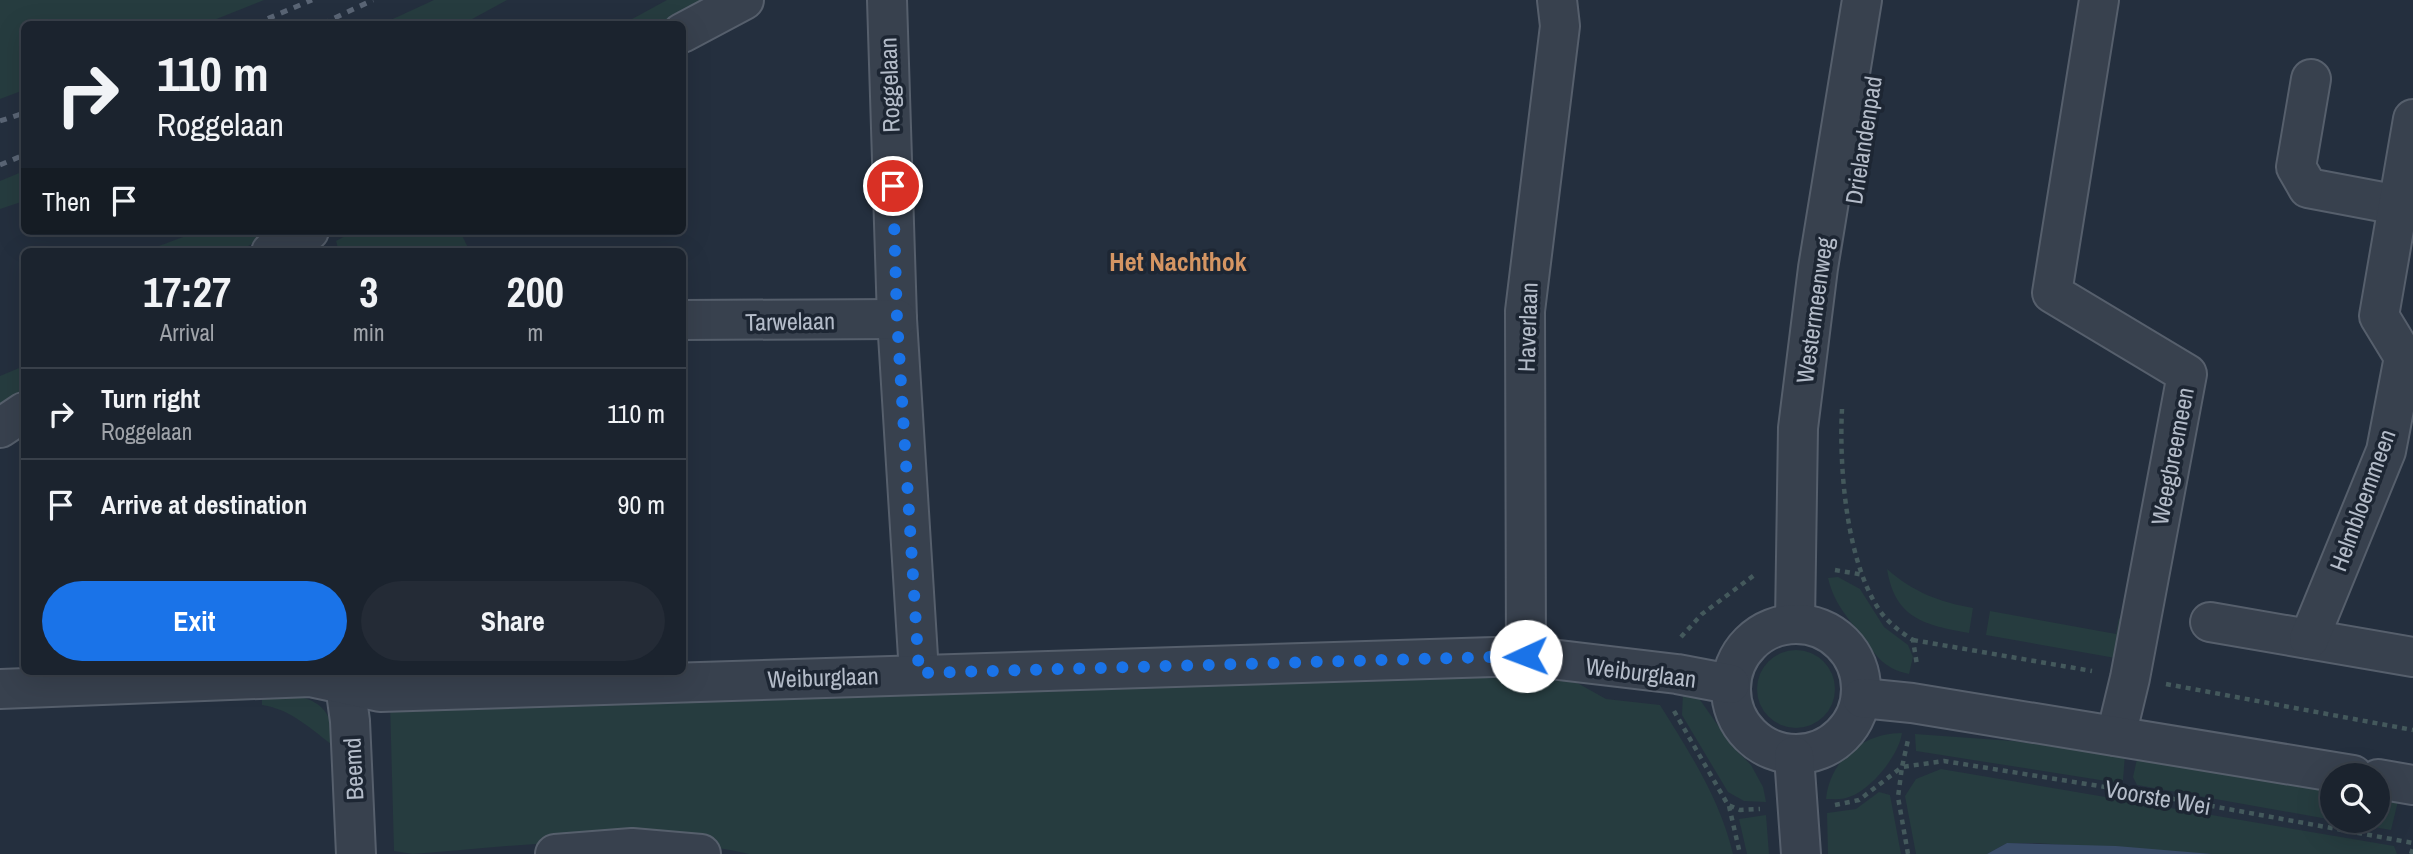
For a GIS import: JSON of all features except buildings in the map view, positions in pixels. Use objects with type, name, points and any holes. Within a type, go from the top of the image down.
[{"type":"street","points":[[686,31],[744,0]]},
{"type":"street","name":"Roggelaan","points":[[887,0],[897,319],[919,673]]},
{"type":"street","name":"Haverlaan","points":[[1526,656],[1525,311],[1560,26],[1557,0]]},
{"type":"street","name":"Westermeenweg","points":[[1795,622],[1798,428],[1818,268],[1862,0]]},
{"type":"street","name":"Weegbreemeen","points":[[2099,0],[2052,293],[2187,374],[2130,678],[2116,736]]},
{"type":"street","points":[[2311,79],[2297,167],[2301,180],[2308,188],[2398,205]]},
{"type":"street","name":"Helmbloemmeen","points":[[2309,639],[2386,451],[2408,358],[2379,316],[2413,119]]},
{"type":"street","points":[[284,248],[303,235]]},
{"type":"street","name":"Tarwelaan","points":[[686,320],[897,319]]},
{"type":"street","points":[[0,428],[21,414]]},
{"type":"street","points":[[1795,622],[1813,625],[1836,636],[1853,654],[1861,677],[1862,698],[1852,723],[1837,740],[1819,751],[1794,755],[1775,751],[1756,741],[1741,725],[1732,705],[1730,684],[1736,661],[1749,642],[1767,629],[1795,622]]},
{"type":"street","points":[[2210,622],[2413,657]]},
{"type":"street","name":"Weiburglaan","points":[[0,689],[310,677],[380,692],[1526,656],[1676,674],[1730,684]]},
{"type":"street","name":"Beemd","points":[[345,685],[351,733],[356,854]]},
{"type":"street","points":[[1862,698],[1912,703],[2320,770]]},
{"type":"street","points":[[1794,755],[1801,854]]},
{"type":"street","points":[[2390,781],[2413,785]]},
{"type":"street","points":[[555,854],[632,848],[701,854]]},
{"type":"path","points":[[1843,399],[1840,440],[1847,503],[1856,552],[1864,575]]},
{"type":"path","name":"Voorste Wei","points":[[1908,854],[1898,797],[1902,767],[1944,761],[2130,791],[2413,846]]},
{"type":"path","points":[[1728,805],[1740,854]]},
{"type":"path","points":[[2411,854],[2413,846]]},
{"type":"green space","points":[[0,0],[264,0],[212,21],[21,21],[21,91],[0,99]]},
{"type":"green space","points":[[434,0],[507,0],[468,21],[388,21]]},
{"type":"green space","points":[[667,0],[710,0],[670,21],[628,21]]},
{"type":"green space","points":[[21,172],[21,202],[0,209],[0,181]]},
{"type":"green space","points":[[188,235],[266,235],[245,248],[154,248]]},
{"type":"green space","points":[[347,235],[462,235],[468,248],[338,248],[336,241]]},
{"type":"green space","points":[[21,367],[21,393],[0,406],[0,376]]},
{"type":"green space","points":[[1887,569],[1927,595],[1973,608],[1969,633],[1939,627],[1914,617],[1897,599]]},
{"type":"green space","points":[[1838,577],[1860,589],[1884,627],[1908,645],[1913,657],[1909,674],[1880,660],[1845,615],[1828,578]]},
{"type":"green space","points":[[1990,611],[2116,634],[2119,618],[2123,622],[2121,659],[1986,635]]},
{"type":"green space","points":[[1788,650],[1804,650],[1818,656],[1829,667],[1835,681],[1835,697],[1829,711],[1818,722],[1804,728],[1788,728],[1774,722],[1763,711],[1757,697],[1757,681],[1763,667],[1774,656]]},
{"type":"green space","points":[[1563,675],[1606,699],[1660,705],[1712,795],[1733,854],[749,854],[707,846],[623,840],[413,854],[394,851],[390,702],[1135,677]]},
{"type":"green space","points":[[1683,693],[1698,697],[1733,747],[1751,765],[1763,787],[1766,802],[1744,801],[1728,792],[1682,715]]},
{"type":"green space","points":[[262,694],[291,695],[314,702],[329,718],[335,747],[292,716],[262,705]]},
{"type":"green space","points":[[1902,733],[1890,761],[1866,787],[1847,798],[1826,799],[1834,772],[1851,751],[1875,738]]},
{"type":"green space","points":[[1915,734],[2013,741],[2125,755],[2123,780],[2119,783],[1916,751]]},
{"type":"green space","points":[[2137,759],[2320,788],[2320,818],[2137,785],[2133,777]]},
{"type":"green space","points":[[1941,769],[2394,846],[2397,854],[2212,854],[2007,843],[1987,854],[1916,854],[1905,796],[1916,779]]},
{"type":"green space","points":[[1879,792],[1890,795],[1901,854],[1828,854],[1827,813],[1856,809]]},
{"type":"green space","points":[[2390,800],[2398,801],[2390,830]]},
{"type":"green space","points":[[1766,815],[1769,854],[1747,854],[1739,819]]},
{"type":"water","points":[[2007,843],[2116,846],[2212,854],[1987,854]]},
{"type":"railway","points":[[262,21],[312,0]]},
{"type":"railway","points":[[328,21],[373,0]]},
{"type":"railway","points":[[0,121],[21,114]]},
{"type":"railway","points":[[0,165],[21,156]]},
{"type":"district","name":"Het Nachthok","points":[[1178,261]]},
{"type":"route","points":[[893,186],[897,319],[919,673],[1526,656]]}]
